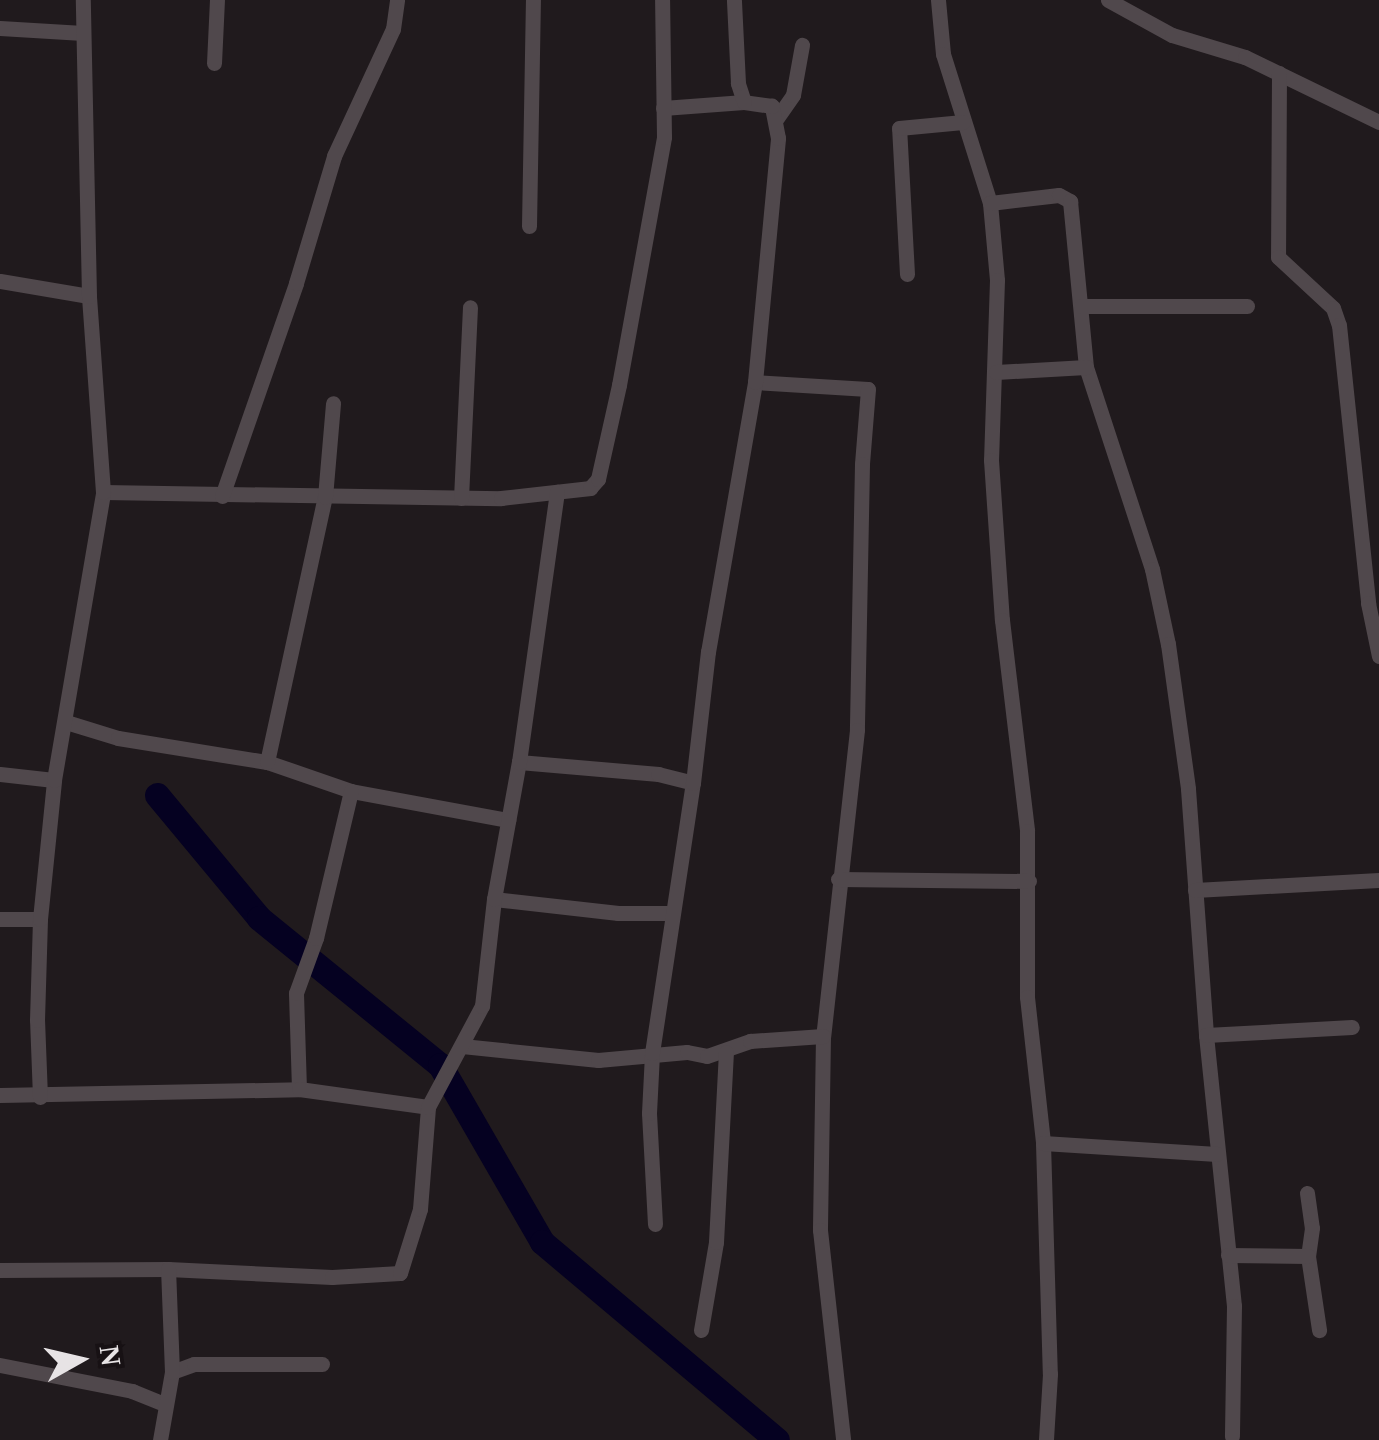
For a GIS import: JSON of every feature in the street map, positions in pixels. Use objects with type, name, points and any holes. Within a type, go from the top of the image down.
[{"type":"street","points":[[40,1097],[36,1020],[40,920],[54,780],[102,492],[89,296],[83,0]]},
{"type":"street","points":[[214,63],[217,0]]},
{"type":"street","points":[[222,496],[296,283],[334,156],[393,30],[397,0]]},
{"type":"street","points":[[529,226],[533,0]]},
{"type":"street","points":[[102,492],[461,498],[590,488],[598,478],[661,154],[662,0]]},
{"type":"street","points":[[734,0],[744,102]]},
{"type":"street","points":[[938,0],[942,54],[990,203],[997,280],[990,460],[1029,882],[1026,997],[1043,1143],[1050,1374],[1046,1440]]},
{"type":"street","points":[[1108,0],[1172,35],[1245,57],[1379,122]]},
{"type":"street","points":[[0,28],[83,33]]},
{"type":"street","points":[[777,118],[794,95],[802,45]]},
{"type":"street","points":[[1279,73],[1278,257],[1333,308],[1339,326],[1357,512],[1379,656]]},
{"type":"street","points":[[654,1224],[649,1113],[652,1053],[694,782],[708,652],[755,382],[766,288],[777,118],[772,106],[744,102],[663,108]]},
{"type":"street","points":[[907,274],[899,128],[963,122]]},
{"type":"street","points":[[990,203],[1059,195],[1070,201],[1086,367],[1160,606],[1188,789],[1206,1035],[1234,1306],[1232,1436]]},
{"type":"street","points":[[0,282],[89,296]]},
{"type":"street","points":[[1082,306],[1247,306]]},
{"type":"street","points":[[461,498],[470,307]]},
{"type":"street","points":[[996,372],[1086,367]]},
{"type":"street","points":[[755,382],[868,389],[862,464],[857,730],[823,1036],[820,1230],[843,1440]]},
{"type":"street","points":[[267,762],[325,497],[333,403]]},
{"type":"street","points":[[0,1270],[168,1268],[332,1277],[400,1273],[420,1208],[428,1107],[482,1006],[494,900],[519,762],[557,492]]},
{"type":"street","points":[[66,722],[118,738],[267,762],[351,791],[508,820]]},
{"type":"street","points":[[519,762],[658,774],[694,782]]},
{"type":"street","points":[[0,774],[54,780]]},
{"type":"street","points":[[299,1089],[296,994],[316,938],[351,791]]},
{"type":"street","points":[[838,878],[1029,882]]},
{"type":"street","points":[[1195,890],[1379,880]]},
{"type":"street","points":[[494,900],[618,913],[671,913]]},
{"type":"street","points":[[0,919],[40,920]]},
{"type":"street","points":[[1206,1035],[1352,1027]]},
{"type":"street","points":[[462,1046],[598,1060],[652,1053],[726,1052],[750,1041],[823,1036]]},
{"type":"street","points":[[701,1330],[716,1242],[726,1052]]},
{"type":"street","points":[[0,1095],[299,1089],[428,1107]]},
{"type":"street","points":[[1043,1143],[1217,1154]]},
{"type":"street","points":[[1307,1193],[1312,1228],[1308,1256],[1319,1330]]},
{"type":"street","points":[[1228,1255],[1308,1256]]},
{"type":"street","points":[[160,1440],[172,1372],[168,1268]]},
{"type":"street","points":[[0,1364],[132,1391],[165,1404]]},
{"type":"street","points":[[172,1372],[194,1364],[322,1364]]},
{"type":"waterway","points":[[157,795],[259,918],[440,1065],[542,1242],[777,1440]]}]
